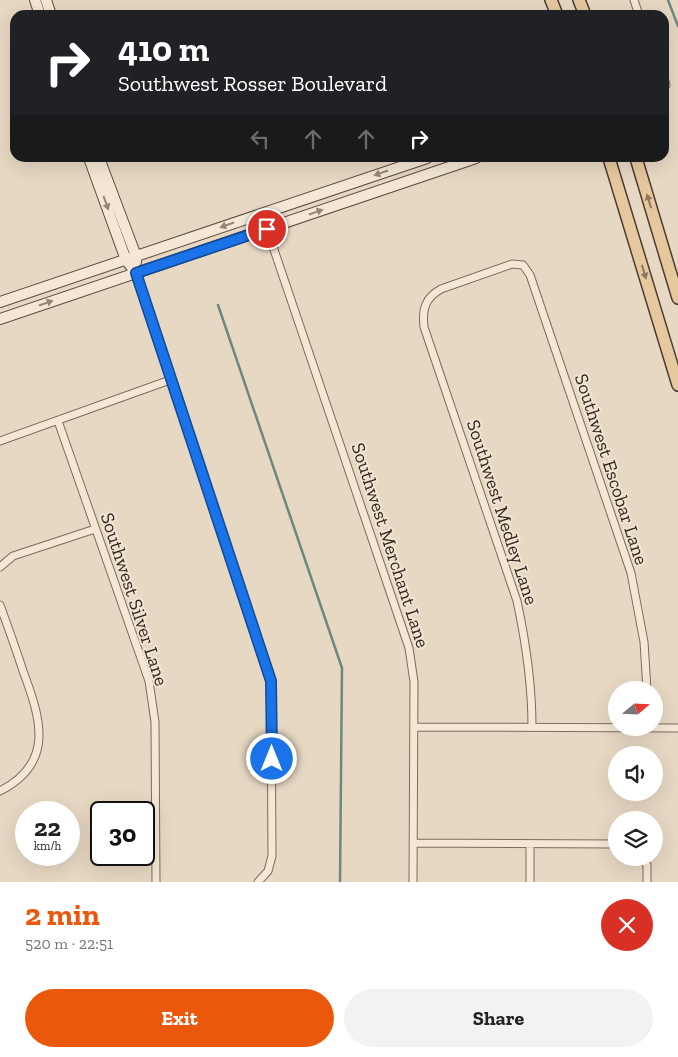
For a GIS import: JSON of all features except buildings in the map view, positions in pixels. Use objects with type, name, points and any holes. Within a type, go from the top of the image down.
[{"type":"main road","points":[[610,162],[678,385]]},
{"type":"main road","points":[[637,162],[678,298]]},
{"type":"street","points":[[91,162],[131,258]]},
{"type":"street","points":[[100,162],[170,380],[271,681],[272,856],[268,871],[258,882]]},
{"type":"street","points":[[0,302],[415,162]]},
{"type":"street","points":[[0,319],[464,162]]},
{"type":"street","name":"Southwest Merchant Lane","points":[[267,229],[404,629],[413,664],[413,882]]},
{"type":"street","name":"Southwest Medley Lane","points":[[523,265],[512,264],[441,289],[432,294],[426,301],[423,312],[424,327],[517,601],[527,647],[532,688],[532,727]]},
{"type":"street","name":"Southwest Escobar Lane","points":[[523,265],[530,275],[631,574],[644,642],[646,681]]},
{"type":"street","points":[[0,441],[58,422],[170,380]]},
{"type":"street","name":"Southwest Silver Lane","points":[[58,422],[149,681],[155,722],[156,882]]},
{"type":"street","points":[[0,567],[13,556],[95,529]]},
{"type":"street","points":[[0,605],[35,703],[40,733],[37,753],[28,770],[16,782],[0,791]]},
{"type":"street","points":[[414,727],[608,728]]},
{"type":"street","points":[[663,728],[678,728]]},
{"type":"street","points":[[413,843],[608,844]]},
{"type":"street","points":[[530,844],[530,882]]},
{"type":"street","points":[[646,882],[647,866]]},
{"type":"waterway","points":[[668,0],[678,26]]},
{"type":"waterway","points":[[218,305],[342,668],[340,882]]},
{"type":"route","points":[[267,229],[136,273],[271,681],[272,759]]}]
